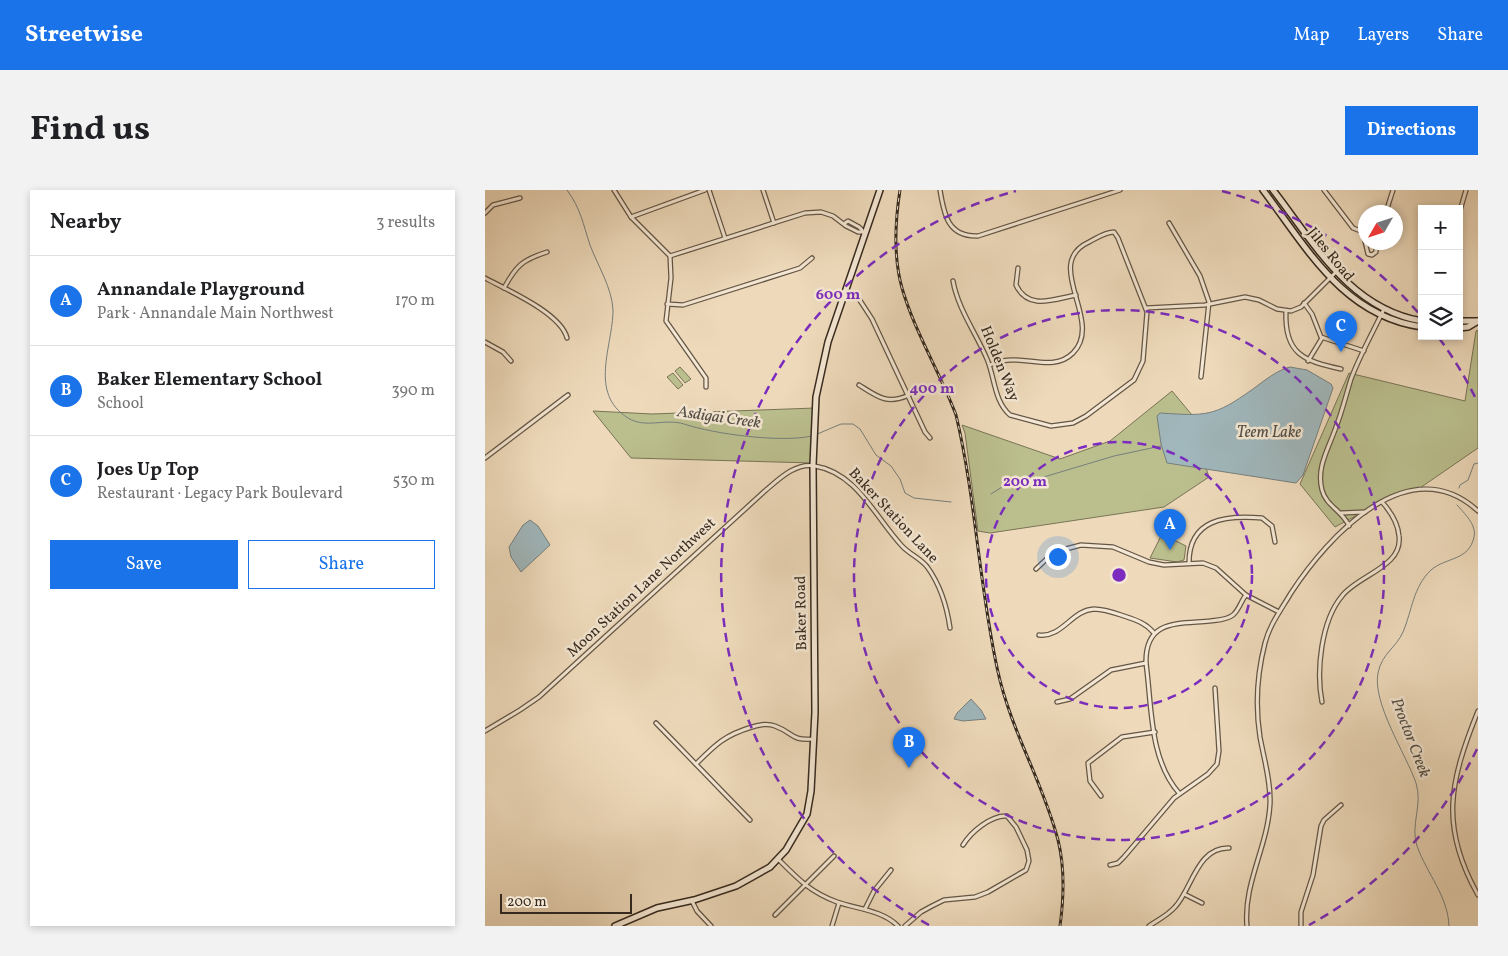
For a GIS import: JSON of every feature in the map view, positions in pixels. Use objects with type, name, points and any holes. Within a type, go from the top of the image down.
[{"type":"main road","name":"Baker Road","points":[[615,926],[657,908],[692,901],[736,886],[770,867],[798,833],[807,814],[811,791],[814,739],[813,465],[816,397],[826,348],[845,293],[863,231],[880,190]]},
{"type":"main road","name":"Jiles Road","points":[[1263,190],[1330,278],[1353,300],[1381,315],[1418,327]]},
{"type":"main road","name":"Jiles Road","points":[[1273,190],[1336,272],[1359,294],[1401,317],[1418,320]]},
{"type":"main road","points":[[1463,321],[1478,321]]},
{"type":"main road","points":[[1463,327],[1478,321]]},
{"type":"street","points":[[614,190],[631,216],[670,256],[671,278],[666,322],[706,378],[706,387]]},
{"type":"street","points":[[631,216],[707,190],[725,238]]},
{"type":"street","points":[[763,190],[774,223]]},
{"type":"street","points":[[940,190],[943,206],[952,226],[966,236],[978,236],[1120,190]]},
{"type":"street","points":[[1324,190],[1353,228],[1358,230]]},
{"type":"street","points":[[1388,205],[1393,190]]},
{"type":"street","points":[[1462,205],[1466,190]]},
{"type":"street","points":[[485,213],[493,205],[520,198]]},
{"type":"street","points":[[670,256],[805,214],[821,212],[845,223],[849,221],[859,226],[863,231]]},
{"type":"street","points":[[1169,223],[1200,276],[1209,304],[1201,377]]},
{"type":"street","name":"Holden Way","points":[[953,281],[959,304],[990,365],[1000,402],[1010,415],[1051,426],[1073,423],[1093,411],[1134,380],[1143,361],[1146,308],[1116,234],[1110,232],[1082,245],[1071,259],[1070,275],[1076,295]]},
{"type":"street","points":[[1367,250],[1368,254],[1372,255],[1377,252],[1377,250]]},
{"type":"street","points":[[504,288],[514,269],[528,258],[547,252]]},
{"type":"street","points":[[667,304],[683,305],[791,271],[800,268],[813,258]]},
{"type":"street","points":[[990,365],[1008,358],[1055,363],[1069,356],[1077,349],[1081,334],[1080,308],[1076,295],[1037,302],[1025,298],[1016,285],[1018,268]]},
{"type":"street","points":[[1146,308],[1209,304],[1251,297],[1286,311],[1294,310],[1304,303],[1336,272]]},
{"type":"street","points":[[485,278],[552,316],[565,330],[567,338]]},
{"type":"street","points":[[845,293],[859,299],[864,305],[929,438]]},
{"type":"street","points":[[1304,303],[1322,338],[1364,351]]},
{"type":"street","points":[[1349,526],[1341,513],[1331,506],[1322,492],[1320,477],[1325,453],[1336,428],[1352,378],[1384,309]]},
{"type":"street","points":[[1286,311],[1287,332],[1298,352],[1309,361],[1341,369]]},
{"type":"street","points":[[1309,361],[1322,338]]},
{"type":"street","points":[[485,342],[503,352],[511,361]]},
{"type":"street","points":[[859,385],[881,398],[893,401],[909,395]]},
{"type":"street","points":[[485,458],[568,395]]},
{"type":"street","name":"Baker Station Lane","points":[[813,465],[832,470],[847,479],[903,547],[927,566],[946,606],[949,628]]},
{"type":"street","name":"Moon Station Lane Northwest","points":[[485,730],[539,697],[765,490],[794,468],[813,465]]},
{"type":"street","points":[[1247,926],[1250,886],[1269,820],[1270,802],[1257,704],[1260,665],[1271,625],[1317,555],[1365,512],[1383,502],[1400,493],[1421,489],[1442,490],[1459,497],[1478,511]]},
{"type":"street","points":[[1323,702],[1319,686],[1320,668],[1328,622],[1334,607],[1353,585],[1389,562],[1400,546],[1398,528],[1383,502]]},
{"type":"street","points":[[1341,513],[1365,512]]},
{"type":"street","points":[[1189,563],[1190,545],[1193,538],[1201,528],[1210,523],[1261,518],[1272,526],[1275,542]]},
{"type":"street","points":[[1036,569],[1053,552],[1081,545],[1113,547],[1158,564],[1203,563],[1213,566],[1246,595],[1279,612]]},
{"type":"street","points":[[1179,793],[1162,766],[1145,663],[1146,649],[1154,633],[1164,626],[1229,617],[1239,607],[1246,595]]},
{"type":"street","points":[[1039,635],[1051,634],[1085,612],[1094,609],[1139,621],[1148,626],[1154,633]]},
{"type":"street","points":[[1057,702],[1070,699],[1111,670],[1145,663]]},
{"type":"street","points":[[1111,865],[1124,857],[1179,793],[1208,774],[1219,757],[1215,688]]},
{"type":"street","points":[[1478,711],[1459,761],[1453,796],[1453,837],[1466,874],[1478,895]]},
{"type":"street","points":[[656,723],[750,820]]},
{"type":"street","points":[[696,764],[721,739],[736,731],[758,725],[773,725],[797,739],[814,739]]},
{"type":"street","points":[[1101,796],[1089,781],[1088,763],[1122,737],[1155,732]]},
{"type":"street","points":[[1301,926],[1301,912],[1313,875],[1321,826],[1324,820],[1341,805]]},
{"type":"street","points":[[905,926],[921,912],[944,900],[975,897],[988,892],[1025,870],[1029,861],[1020,835],[1007,816],[1001,815],[988,822],[968,838],[963,845]]},
{"type":"street","points":[[1149,926],[1175,906],[1200,865],[1213,852],[1222,848],[1229,848]]},
{"type":"street","points":[[775,915],[834,856]]},
{"type":"street","points":[[777,859],[804,886],[839,903],[865,909],[887,918],[898,926]]},
{"type":"street","points":[[865,909],[874,891],[891,870]]},
{"type":"street","points":[[1184,894],[1202,903]]},
{"type":"street","points":[[692,901],[697,911],[711,926]]},
{"type":"street","points":[[832,926],[839,903]]},
{"type":"green space","points":[[1478,330],[1478,448],[1420,488],[1385,500],[1335,527],[1300,484],[1349,373],[1465,401],[1476,331]]},
{"type":"green space","points":[[680,367],[691,379],[685,383],[675,371]]},
{"type":"green space","points":[[673,373],[683,385],[678,389],[667,377]]},
{"type":"green space","points":[[1172,391],[1192,415],[1175,445],[1201,453],[1209,477],[1164,507],[990,533],[978,531],[965,433],[962,425],[1060,459],[1110,441]]},
{"type":"green space","points":[[815,408],[813,463],[631,458],[593,411],[652,414]]},
{"type":"green space","points":[[1162,534],[1186,546],[1184,560],[1177,562],[1150,558]]},
{"type":"water","name":"Teem Lake","points":[[1290,367],[1307,370],[1331,384],[1333,388],[1303,475],[1296,483],[1167,463],[1161,444],[1157,416],[1160,413],[1199,414],[1219,410],[1240,398],[1275,373]]},
{"type":"water","points":[[530,520],[538,526],[550,545],[521,572],[511,557],[509,547],[523,525]]},
{"type":"water","points":[[971,699],[986,719],[963,721],[954,719],[957,713]]},
{"type":"waterway","name":"Asdigai Creek","points":[[567,190],[579,210],[612,302],[612,324],[605,368],[609,396],[616,408],[628,418],[642,423],[677,422],[712,431],[766,438],[812,436]]},
{"type":"waterway","name":"Asdigai Creek","points":[[815,435],[841,424],[853,424],[860,429],[876,455],[891,466],[900,479],[905,493],[914,498],[951,502]]},
{"type":"waterway","name":"Asdigai Creek","points":[[991,494],[1002,487],[1017,485],[1114,456],[1161,446]]},
{"type":"waterway","name":"Proctor Creek","points":[[1459,488],[1460,485],[1468,480],[1474,464],[1478,463]]},
{"type":"waterway","name":"Proctor Creek","points":[[1449,926],[1445,905],[1421,856],[1415,838],[1418,799],[1416,783],[1385,713],[1377,685],[1380,666],[1403,632],[1420,584],[1431,570],[1462,555],[1471,545],[1474,537],[1474,528],[1457,505]]},
{"type":"railway","points":[[900,190],[896,239],[899,276],[907,305],[956,415],[963,447],[986,608],[998,672],[1011,715],[1052,819],[1058,840],[1062,861],[1063,883],[1060,926]]},
{"type":"place","name":"Joes Up Top","points":[[1341,352]]},
{"type":"place","name":"Annandale Playground","points":[[1170,550]]},
{"type":"place","name":"Baker Elementary School","points":[[909,768]]}]
